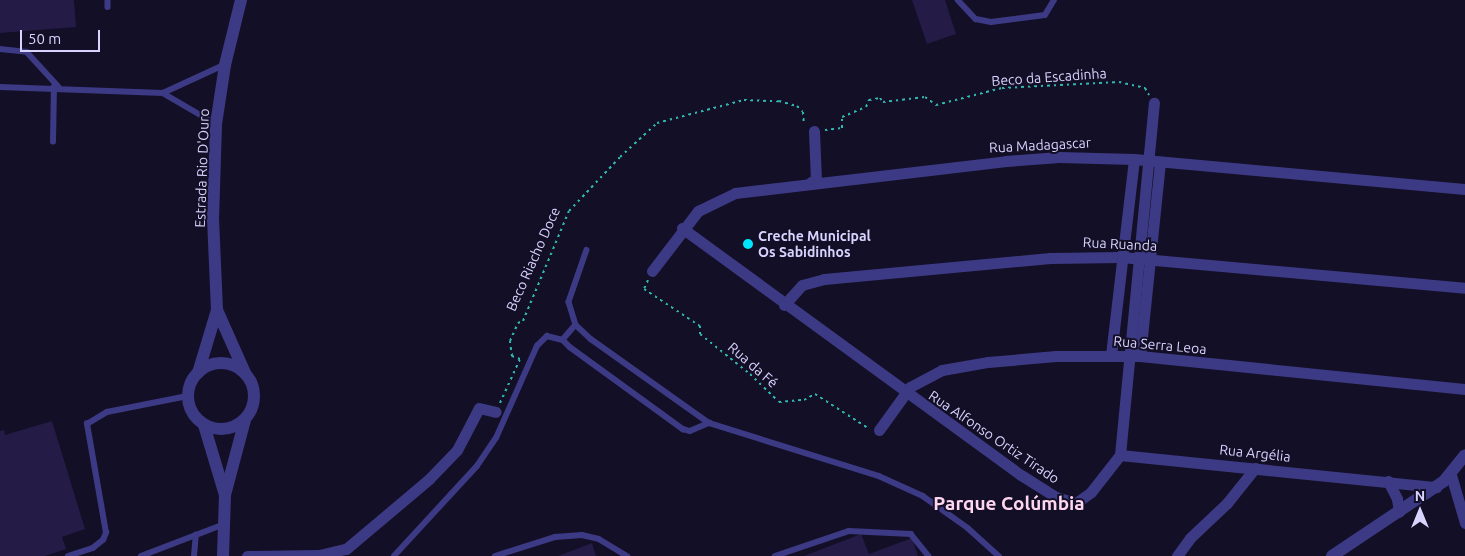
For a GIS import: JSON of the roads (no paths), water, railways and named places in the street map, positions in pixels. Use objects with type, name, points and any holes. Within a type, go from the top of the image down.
[{"type":"street","name":"Estrada Rio D'Ouro","points":[[198,373],[217,310],[212,220],[216,124],[225,65],[241,0]]},
{"type":"street","points":[[1140,356],[1150,260],[1155,161],[1154,103]]},
{"type":"street","points":[[813,182],[814,131]]},
{"type":"street","name":"Rua Madagascar","points":[[652,270],[682,228],[698,211],[720,198],[750,189],[1041,158],[1134,159],[1465,189]]},
{"type":"street","points":[[1111,355],[1134,159]]},
{"type":"street","points":[[1120,455],[1127,356],[1137,259],[1155,161]]},
{"type":"street","name":"Rua Alfonso Ortiz Tirado","points":[[682,228],[905,394],[1021,475],[1066,502],[1076,503],[1084,499],[1120,455]]},
{"type":"street","name":"Rua Ruanda","points":[[784,305],[802,285],[824,279],[1050,258],[1121,257],[1465,288]]},
{"type":"street","name":"Estrada Rio D'Ouro","points":[[217,310],[245,373]]},
{"type":"street","name":"Rua Serra Leoa","points":[[879,430],[905,394],[920,380],[942,370],[1038,357],[1140,356],[1465,389]]},
{"type":"street","points":[[223,556],[222,525],[225,495],[245,420],[254,396],[245,373],[221,363],[198,373],[188,396],[192,413],[204,425],[225,495]]},
{"type":"street","points":[[247,556],[318,555],[346,549],[429,479],[457,450],[479,408],[496,412]]},
{"type":"street","points":[[204,425],[230,428],[245,420]]},
{"type":"street","name":"Rua Argélia","points":[[1120,455],[1436,487]]},
{"type":"street","points":[[1332,556],[1436,487],[1451,475],[1465,455]]},
{"type":"street","points":[[1177,556],[1190,538],[1233,497],[1255,468]]},
{"type":"street","points":[[1451,475],[1465,523]]},
{"type":"street","points":[[1388,481],[1397,499],[1399,512]]},
{"type":"lane","points":[[958,0],[976,19],[991,22],[1045,15],[1054,0]]},
{"type":"lane","points":[[0,49],[27,52],[56,87],[53,142]]},
{"type":"lane","points":[[163,93],[225,65]]},
{"type":"lane","points":[[0,87],[56,87],[163,93],[216,124]]},
{"type":"lane","points":[[587,250],[569,302],[576,325],[709,423],[879,476],[923,496],[968,528],[999,556]]},
{"type":"lane","points":[[563,340],[576,325]]},
{"type":"lane","points":[[394,556],[477,466],[496,438],[537,346],[547,336],[563,340],[683,429],[690,431],[709,423]]},
{"type":"lane","points":[[68,556],[94,548],[103,540],[106,533],[87,424],[107,412],[188,396]]},
{"type":"lane","points":[[140,556],[222,525]]},
{"type":"lane","points":[[775,556],[849,531],[911,534],[928,556]]},
{"type":"lane","points":[[194,556],[196,535]]},
{"type":"lane","points":[[495,556],[555,537],[582,535],[599,539],[627,556]]},
{"type":"place","name":"Creche Municipal Os Sabidinhos","points":[[748,244]]},
{"type":"district","name":"Parque Colúmbia","points":[[1009,504]]}]
